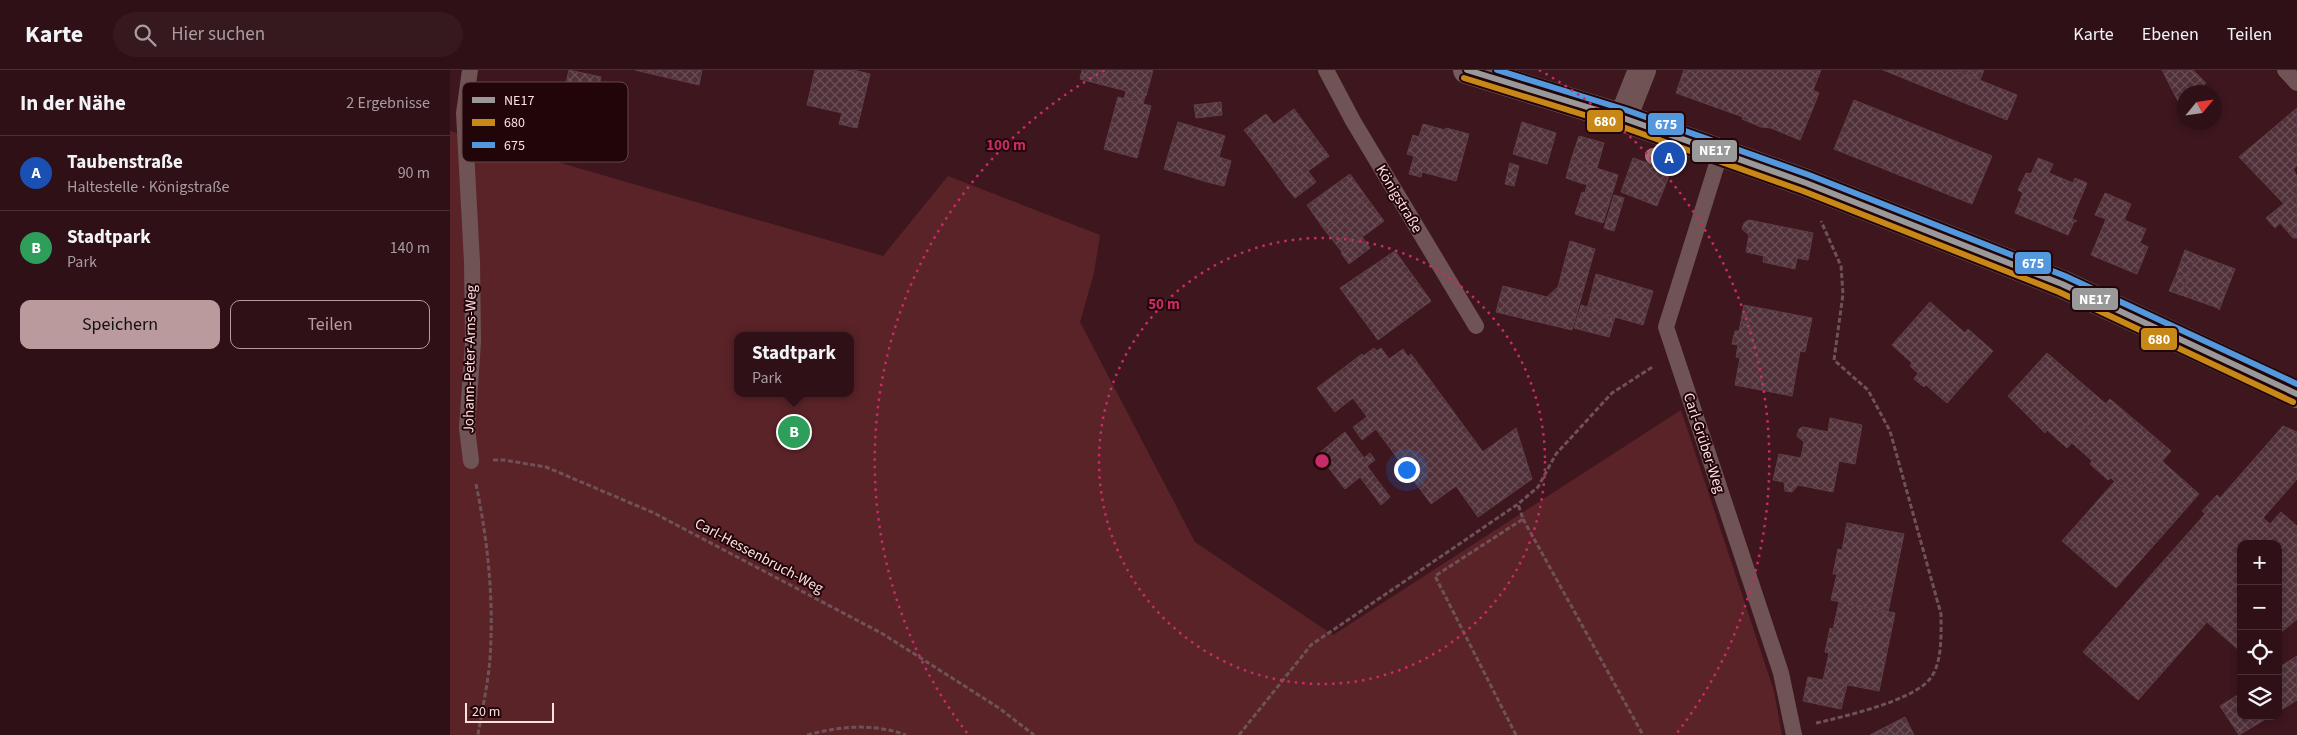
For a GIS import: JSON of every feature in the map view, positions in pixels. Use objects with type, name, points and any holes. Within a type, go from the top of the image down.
[{"type":"main road","points":[[1467,70],[1720,150],[1806,183],[2062,284],[2297,394]]},
{"type":"street","points":[[1623,118],[1642,70]]},
{"type":"lane","name":"Königstraße","points":[[1326,70],[1353,121],[1476,326]]},
{"type":"lane","points":[[2285,70],[2297,83]]},
{"type":"lane","name":"Carl-Grüber-Weg","points":[[1720,150],[1666,327],[1781,673],[1793,732]]},
{"type":"lane","name":"Johann-Peter-Arns-Weg","points":[[467,162],[472,262],[473,342],[467,428],[471,461]]},
{"type":"path","points":[[1793,732],[1844,717],[1915,690],[1929,681],[1936,665],[1941,639],[1941,614],[1890,432],[1868,390],[1834,360],[1843,294],[1841,266],[1806,183]]},
{"type":"path","points":[[1238,735],[1311,645],[1518,504],[1538,487],[1556,454],[1612,393],[1674,354]]},
{"type":"path","name":"Carl-Hessenbruch-Weg","points":[[471,461],[504,460],[546,467],[654,513],[883,634],[1000,708],[1034,735]]},
{"type":"path","points":[[471,461],[488,550],[491,592],[490,660],[478,735]]},
{"type":"path","points":[[1518,504],[1523,518],[1643,735]]},
{"type":"path","points":[[1516,735],[1435,576],[1523,518]]},
{"type":"path","points":[[806,735],[834,728],[859,726],[893,730],[906,735]]},
{"type":"shaded area","points":[[450,131],[462,134],[462,162],[557,162],[883,256],[948,176],[1100,235],[1094,273],[1080,322],[1195,542],[1333,635],[1681,410],[1774,691],[1782,735],[450,735]]},
{"type":"building","points":[[569,70],[601,77],[600,82],[566,82]]},
{"type":"building","points":[[635,70],[657,70],[656,75]]},
{"type":"building","points":[[657,70],[702,70],[699,85],[656,75]]},
{"type":"building","points":[[815,70],[853,70],[870,74],[857,128],[839,124],[842,113],[807,105]]},
{"type":"building","points":[[1082,70],[1103,70],[1099,84],[1080,79]]},
{"type":"building","points":[[1103,70],[1153,70],[1146,96],[1099,84]]},
{"type":"building","points":[[1684,70],[1821,70],[1813,90],[1819,93],[1800,140],[1771,128],[1761,127],[1742,119],[1743,117],[1676,93]]},
{"type":"building","points":[[1883,70],[1954,70],[2017,95],[2007,120]]},
{"type":"building","points":[[1957,70],[1984,70],[1980,80]]},
{"type":"building","points":[[2162,70],[2193,70],[2206,83],[2204,85],[2177,85],[2177,99]]},
{"type":"building","points":[[1126,91],[1145,96],[1143,104],[1124,98]]},
{"type":"building","points":[[1118,97],[1151,106],[1137,158],[1104,149]]},
{"type":"building","points":[[1854,100],[1992,156],[1972,204],[1834,149]]},
{"type":"building","points":[[1221,102],[1222,115],[1196,118],[1194,105]]},
{"type":"building","points":[[2297,108],[2297,166],[2293,169],[2297,176],[2297,193],[2284,204],[2239,157]]},
{"type":"building","points":[[1294,109],[1312,133],[1270,164],[1252,140]]},
{"type":"building","points":[[1266,114],[1274,124],[1252,140],[1244,130]]},
{"type":"building","points":[[1178,122],[1225,136],[1211,183],[1164,169]]},
{"type":"building","points":[[1522,122],[1556,133],[1547,164],[1513,154]]},
{"type":"building","points":[[1423,124],[1469,134],[1456,181],[1422,172],[1421,177],[1409,174],[1414,156],[1407,154],[1413,135],[1419,137]]},
{"type":"building","points":[[1312,133],[1329,156],[1286,187],[1270,164]]},
{"type":"building","points":[[1579,136],[1604,143],[1597,168],[1571,160]]},
{"type":"building","points":[[1219,157],[1231,161],[1224,186],[1211,183]]},
{"type":"building","points":[[1633,158],[1671,171],[1657,206],[1621,192]]},
{"type":"building","points":[[2038,158],[2053,164],[2049,173],[2073,183],[2075,178],[2087,183],[2072,219],[2077,221],[2074,222],[2068,235],[2015,213],[2023,193],[2018,190],[2026,173],[2031,174]]},
{"type":"building","points":[[1571,160],[1618,175],[1603,223],[1575,214],[1582,192],[1585,193],[1587,185],[1566,178]]},
{"type":"building","points":[[1510,163],[1519,166],[1514,186],[1505,184]]},
{"type":"building","points":[[1308,171],[1316,182],[1295,198],[1286,187]]},
{"type":"building","points":[[1350,174],[1367,198],[1324,229],[1307,205]]},
{"type":"building","points":[[2105,193],[2131,204],[2124,220],[2146,229],[2140,243],[2148,247],[2137,274],[2091,255],[2106,219],[2095,215]]},
{"type":"building","points":[[2297,193],[2297,238],[2293,238],[2280,223],[2275,228],[2266,218]]},
{"type":"building","points":[[1614,195],[1624,198],[1614,231],[1604,228]]},
{"type":"building","points":[[1367,198],[1384,221],[1342,252],[1324,229]]},
{"type":"building","points":[[1749,220],[1813,233],[1808,260],[1797,258],[1795,269],[1763,262],[1764,256],[1746,252],[1749,235],[1742,229],[1744,223]]},
{"type":"building","points":[[1362,237],[1370,248],[1349,264],[1341,253]]},
{"type":"building","points":[[1570,241],[1595,249],[1572,330],[1496,312],[1503,286],[1547,297],[1558,287]]},
{"type":"building","points":[[2185,250],[2197,255],[2187,279],[2176,275]]},
{"type":"building","points":[[1395,251],[1431,301],[1378,340],[1340,288]]},
{"type":"building","points":[[2197,255],[2235,269],[2219,310],[2181,295]]},
{"type":"building","points":[[1596,274],[1653,291],[1643,325],[1587,309]]},
{"type":"building","points":[[2176,275],[2187,279],[2181,295],[2169,291]]},
{"type":"building","points":[[1930,302],[1965,333],[1968,329],[1993,351],[1947,403],[1926,385],[1924,387],[1914,379],[1918,373],[1910,366],[1912,363],[1892,345]]},
{"type":"building","points":[[1581,305],[1615,317],[1609,337],[1574,328]]},
{"type":"building","points":[[1744,305],[1812,318],[1805,352],[1800,351],[1792,396],[1735,385],[1740,358],[1736,357],[1738,345],[1732,344],[1735,331],[1739,331]]},
{"type":"building","points":[[1374,348],[1377,351],[1381,348],[1389,359],[1403,349],[1408,357],[1411,354],[1483,452],[1516,428],[1532,479],[1478,517],[1456,486],[1431,504],[1376,429],[1362,440],[1353,427],[1367,417],[1353,398],[1335,412],[1317,388],[1362,354],[1363,356]]},
{"type":"building","points":[[2047,353],[2106,404],[2067,448],[2047,430],[2045,433],[2008,396]]},
{"type":"building","points":[[2110,399],[2171,451],[2132,496],[2111,478],[2108,480],[2090,464],[2092,461],[2072,443]]},
{"type":"building","points":[[1830,418],[1862,425],[1855,464],[1839,461],[1833,492],[1798,485],[1792,492],[1785,491],[1784,482],[1773,480],[1779,454],[1801,458],[1804,442],[1797,436],[1799,429],[1803,427],[1828,432]]},
{"type":"building","points":[[2283,426],[2297,432],[2297,479],[2263,518],[2270,524],[2281,512],[2297,526],[2297,619],[2282,632],[2282,540],[2237,540],[2237,648],[2207,622],[2138,700],[2083,652],[2205,514],[2202,511],[2217,495],[2220,498]]},
{"type":"building","points":[[1345,432],[1364,458],[1370,453],[1375,460],[1367,466],[1390,497],[1381,505],[1360,477],[1345,489],[1318,454]]},
{"type":"building","points":[[2162,461],[2199,494],[2116,588],[2062,541],[2115,481],[2132,496]]},
{"type":"building","points":[[1847,523],[1904,534],[1888,612],[1831,600],[1837,574],[1833,574],[1838,549],[1842,550]]},
{"type":"building","points":[[1839,602],[1895,613],[1879,691],[1823,680],[1829,653],[1825,652],[1830,628],[1833,629]]},
{"type":"building","points":[[2297,656],[2297,700],[2282,709],[2282,675],[2282,665]]},
{"type":"building","points":[[1808,677],[1847,685],[1841,709],[1803,701]]},
{"type":"building","points":[[2237,695],[2237,720],[2264,720],[2239,735],[2220,706]]},
{"type":"building","points":[[1905,717],[1914,735],[1870,735]]},
{"type":"transit line","name":"NE17","points":[[1467,70],[1623,118],[1806,183],[2062,284],[2297,394]]},
{"type":"transit line","name":"675","points":[[1497,70],[1626,110],[1809,175],[2065,276],[2297,384]]},
{"type":"transit line","name":"680","points":[[1464,78],[1620,126],[1803,191],[2059,292],[2293,402]]},
{"type":"place","name":"Taubenstraße","points":[[1669,158]]},
{"type":"place","name":"Stadtpark","points":[[794,432]]}]
